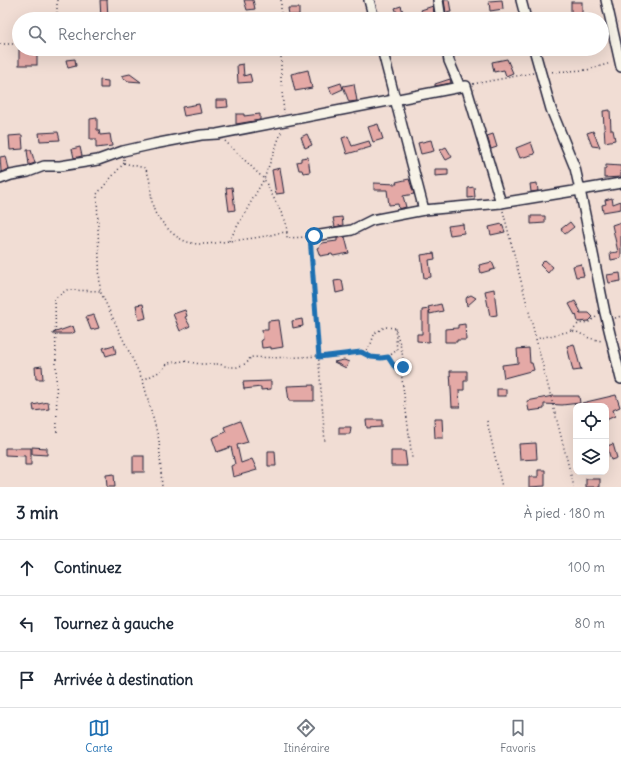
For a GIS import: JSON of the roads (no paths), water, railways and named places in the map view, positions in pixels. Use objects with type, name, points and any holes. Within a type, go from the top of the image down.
[{"type":"street","points":[[369,0],[372,12]]},
{"type":"street","points":[[438,0],[440,12]]},
{"type":"street","points":[[521,0],[524,12]]},
{"type":"street","points":[[606,0],[609,12]]},
{"type":"street","points":[[609,14],[620,64]]},
{"type":"street","points":[[384,56],[424,210]]},
{"type":"street","points":[[448,56],[463,86],[501,203]]},
{"type":"street","points":[[536,56],[551,109],[575,168],[606,316],[621,379]]},
{"type":"street","points":[[0,179],[11,175],[28,172],[44,166],[60,166],[98,160],[123,151],[201,135],[217,134],[463,86]]},
{"type":"street","points":[[312,236],[352,230],[372,220],[424,210],[501,203],[621,183]]}]
